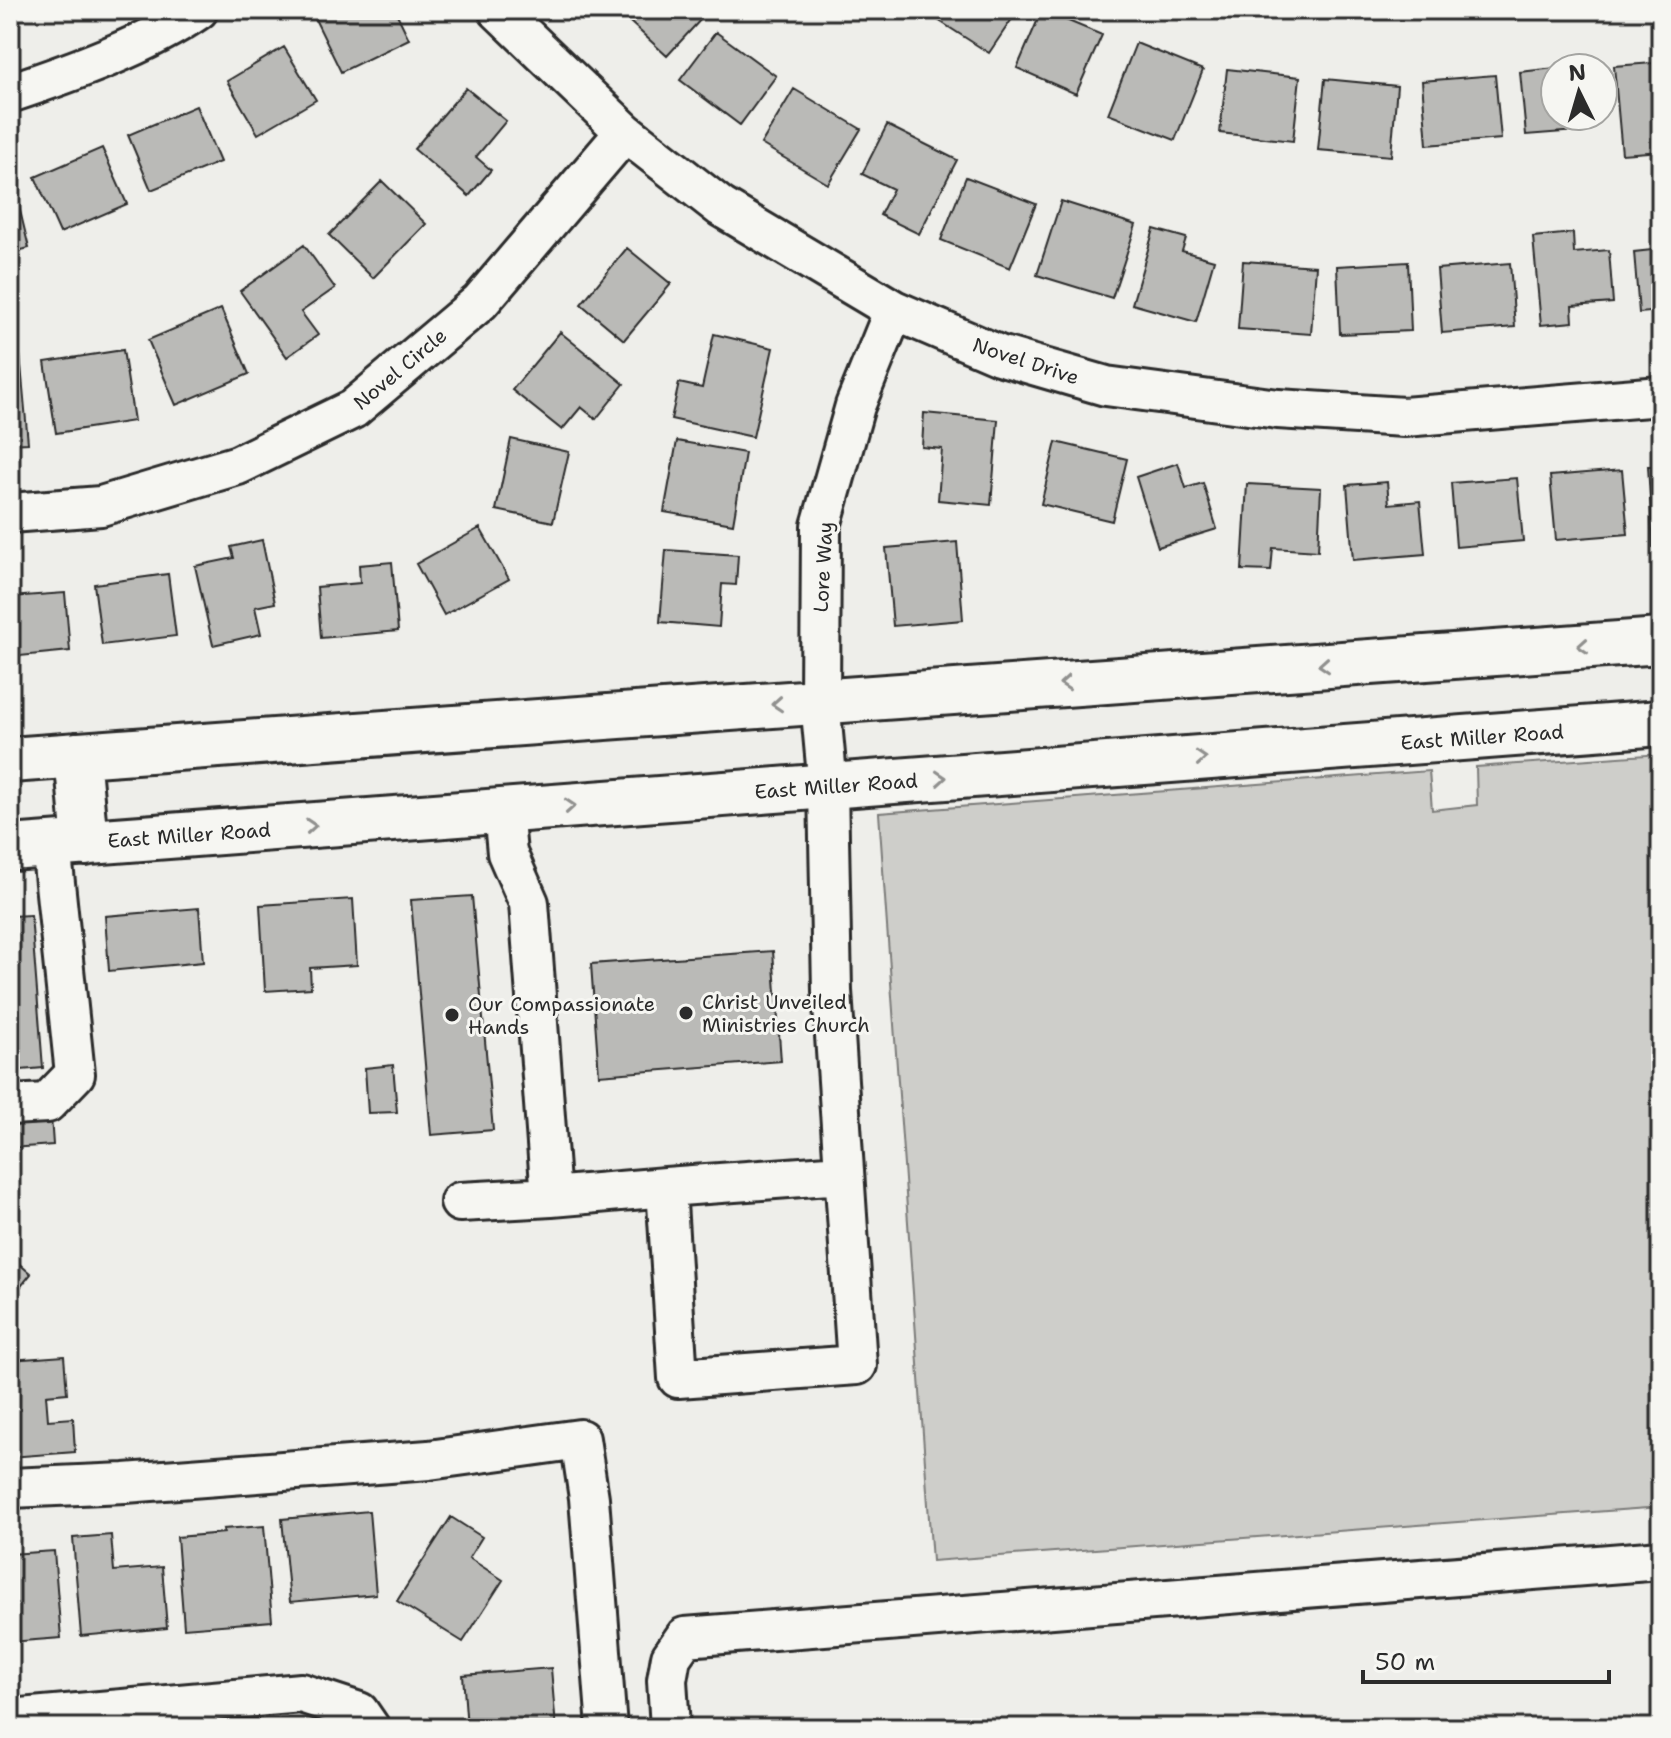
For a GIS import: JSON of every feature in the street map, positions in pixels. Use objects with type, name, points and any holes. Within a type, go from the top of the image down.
[{"type":"main road","points":[[10,760],[1661,641]]},
{"type":"main road","name":"East Miller Road","points":[[49,846],[1661,723]]},
{"type":"main road","points":[[49,846],[77,755]]},
{"type":"street","points":[[10,93],[57,77],[175,26],[198,10]]},
{"type":"street","name":"Novel Drive","points":[[498,10],[625,132],[721,207],[894,310],[999,355],[1106,386],[1278,409],[1404,417],[1661,396]]},
{"type":"street","name":"Novel Circle","points":[[10,513],[101,506],[193,479],[238,465],[353,409],[480,302],[625,132]]},
{"type":"street","name":"Lore Way","points":[[666,1187],[678,1378],[857,1365],[832,991],[828,787],[820,701],[821,526],[855,406],[894,310]]},
{"type":"street","points":[[503,811],[507,853],[529,903],[551,1197]]},
{"type":"street","points":[[10,1105],[47,1103],[75,1074],[49,846]]},
{"type":"street","points":[[460,1202],[842,1174]]},
{"type":"street","points":[[10,1488],[125,1483],[429,1460],[580,1439],[589,1498],[607,1728]]},
{"type":"street","points":[[670,1728],[667,1680],[671,1657],[685,1637],[1661,1560]]},
{"type":"street","points":[[10,1719],[148,1717],[301,1693],[359,1712],[370,1728]]},
{"type":"shaded area","points":[[1661,754],[1661,1507],[932,1561],[879,813],[1429,771],[1432,810],[1477,805],[1476,767]]},
{"type":"building","points":[[334,10],[395,10],[409,39],[341,72],[315,19]]},
{"type":"building","points":[[617,10],[696,10],[703,17],[667,56]]},
{"type":"building","points":[[929,10],[1018,10],[989,53],[927,13]]},
{"type":"building","points":[[1042,10],[1102,35],[1076,94],[1017,68]]},
{"type":"building","points":[[716,32],[776,76],[740,125],[680,80]]},
{"type":"building","points":[[1136,43],[1203,70],[1175,140],[1108,114]]},
{"type":"building","points":[[284,47],[316,100],[258,134],[227,81]]},
{"type":"building","points":[[1653,63],[1655,81],[1661,80],[1661,151],[1622,154],[1619,66]]},
{"type":"building","points":[[1227,69],[1300,77],[1293,141],[1220,133]]},
{"type":"building","points":[[1539,70],[1539,132],[1564,132],[1526,135],[1520,72]]},
{"type":"building","points":[[1495,75],[1501,139],[1427,145],[1422,81]]},
{"type":"building","points":[[1325,79],[1397,86],[1391,156],[1318,150]]},
{"type":"building","points":[[466,88],[506,121],[476,157],[491,170],[469,196],[414,149]]},
{"type":"building","points":[[794,89],[861,129],[828,184],[761,144]]},
{"type":"building","points":[[196,106],[220,162],[151,190],[128,135]]},
{"type":"building","points":[[887,125],[957,160],[919,234],[880,215],[893,189],[862,174]]},
{"type":"building","points":[[102,148],[127,204],[60,233],[35,177]]},
{"type":"building","points":[[966,177],[1036,204],[1010,268],[941,240]]},
{"type":"building","points":[[382,181],[426,224],[373,278],[329,235]]},
{"type":"building","points":[[16,194],[29,248],[10,253],[10,196]]},
{"type":"building","points":[[1061,201],[1136,225],[1112,298],[1037,275]]},
{"type":"building","points":[[1154,229],[1186,238],[1182,251],[1214,260],[1196,322],[1132,304]]},
{"type":"building","points":[[1573,233],[1574,253],[1609,250],[1613,303],[1572,306],[1573,322],[1541,325],[1533,237]]},
{"type":"building","points":[[304,245],[335,288],[301,312],[318,335],[287,357],[240,291]]},
{"type":"building","points":[[627,248],[671,284],[624,340],[581,304]]},
{"type":"building","points":[[1661,249],[1661,311],[1639,313],[1634,252]]},
{"type":"building","points":[[1243,261],[1316,266],[1311,334],[1238,329]]},
{"type":"building","points":[[1408,262],[1411,331],[1340,334],[1337,266]]},
{"type":"building","points":[[1510,263],[1515,327],[1442,333],[1437,269]]},
{"type":"building","points":[[221,309],[249,374],[176,405],[148,340]]},
{"type":"building","points":[[560,332],[624,384],[596,419],[581,407],[562,430],[512,390]]},
{"type":"building","points":[[714,334],[773,348],[753,437],[671,419],[679,383],[702,388]]},
{"type":"building","points":[[123,350],[134,421],[56,433],[45,362]]},
{"type":"building","points":[[20,354],[28,443],[10,444],[10,355]]},
{"type":"building","points":[[924,413],[998,420],[991,505],[938,500],[942,449],[922,447]]},
{"type":"building","points":[[511,439],[569,452],[553,522],[496,510]]},
{"type":"building","points":[[677,441],[745,453],[733,524],[664,512]]},
{"type":"building","points":[[1056,442],[1127,459],[1112,521],[1041,504]]},
{"type":"building","points":[[1178,463],[1186,488],[1203,483],[1217,529],[1158,547],[1136,477]]},
{"type":"building","points":[[1648,466],[1661,466],[1661,547],[1653,547]]},
{"type":"building","points":[[1622,470],[1628,534],[1556,540],[1550,476]]},
{"type":"building","points":[[1517,478],[1523,541],[1456,547],[1451,483]]},
{"type":"building","points":[[1387,482],[1389,504],[1420,501],[1425,554],[1353,560],[1347,485]]},
{"type":"building","points":[[1247,484],[1321,488],[1318,551],[1273,548],[1271,571],[1242,570]]},
{"type":"building","points":[[480,528],[509,579],[444,615],[416,564]]},
{"type":"building","points":[[262,540],[275,603],[255,607],[261,634],[213,645],[195,566],[234,558],[231,547]]},
{"type":"building","points":[[957,542],[963,620],[893,626],[886,548]]},
{"type":"building","points":[[666,550],[738,555],[736,585],[722,584],[719,627],[660,622]]},
{"type":"building","points":[[392,562],[398,631],[321,638],[317,587],[360,583],[359,565]]},
{"type":"building","points":[[168,574],[176,636],[102,645],[94,584]]},
{"type":"building","points":[[65,593],[70,651],[10,657],[10,597]]},
{"type":"building","name":"Our Compassionate Hands","points":[[472,896],[493,1130],[431,1135],[411,900]]},
{"type":"building","points":[[353,899],[357,965],[310,968],[311,988],[265,991],[260,905]]},
{"type":"building","points":[[199,908],[203,962],[109,971],[105,916]]},
{"type":"building","points":[[31,915],[43,1068],[10,1071],[10,916]]},
{"type":"building","name":"Christ Unveiled Ministries Church","points":[[773,951],[781,1061],[599,1075],[591,964]]},
{"type":"building","points":[[393,1065],[397,1112],[368,1113],[365,1068]]},
{"type":"building","points":[[51,1116],[53,1145],[10,1148],[10,1120]]},
{"type":"building","points":[[10,1256],[31,1274],[10,1300]]},
{"type":"building","points":[[64,1356],[67,1393],[46,1395],[48,1420],[73,1418],[75,1452],[10,1457],[10,1360]]},
{"type":"building","points":[[369,1511],[376,1594],[290,1602],[282,1519]]},
{"type":"building","points":[[451,1517],[482,1537],[469,1558],[503,1580],[463,1642],[397,1601]]},
{"type":"building","points":[[264,1526],[272,1621],[184,1628],[177,1537]]},
{"type":"building","points":[[111,1535],[114,1571],[162,1567],[167,1628],[81,1636],[73,1538]]},
{"type":"building","points":[[54,1551],[61,1638],[10,1642],[10,1554]]},
{"type":"building","points":[[551,1668],[556,1728],[467,1728],[463,1675]]},
{"type":"place","name":"Christ Unveiled Ministries Church","points":[[686,1013]]},
{"type":"place","name":"Our Compassionate Hands","points":[[452,1015]]}]
